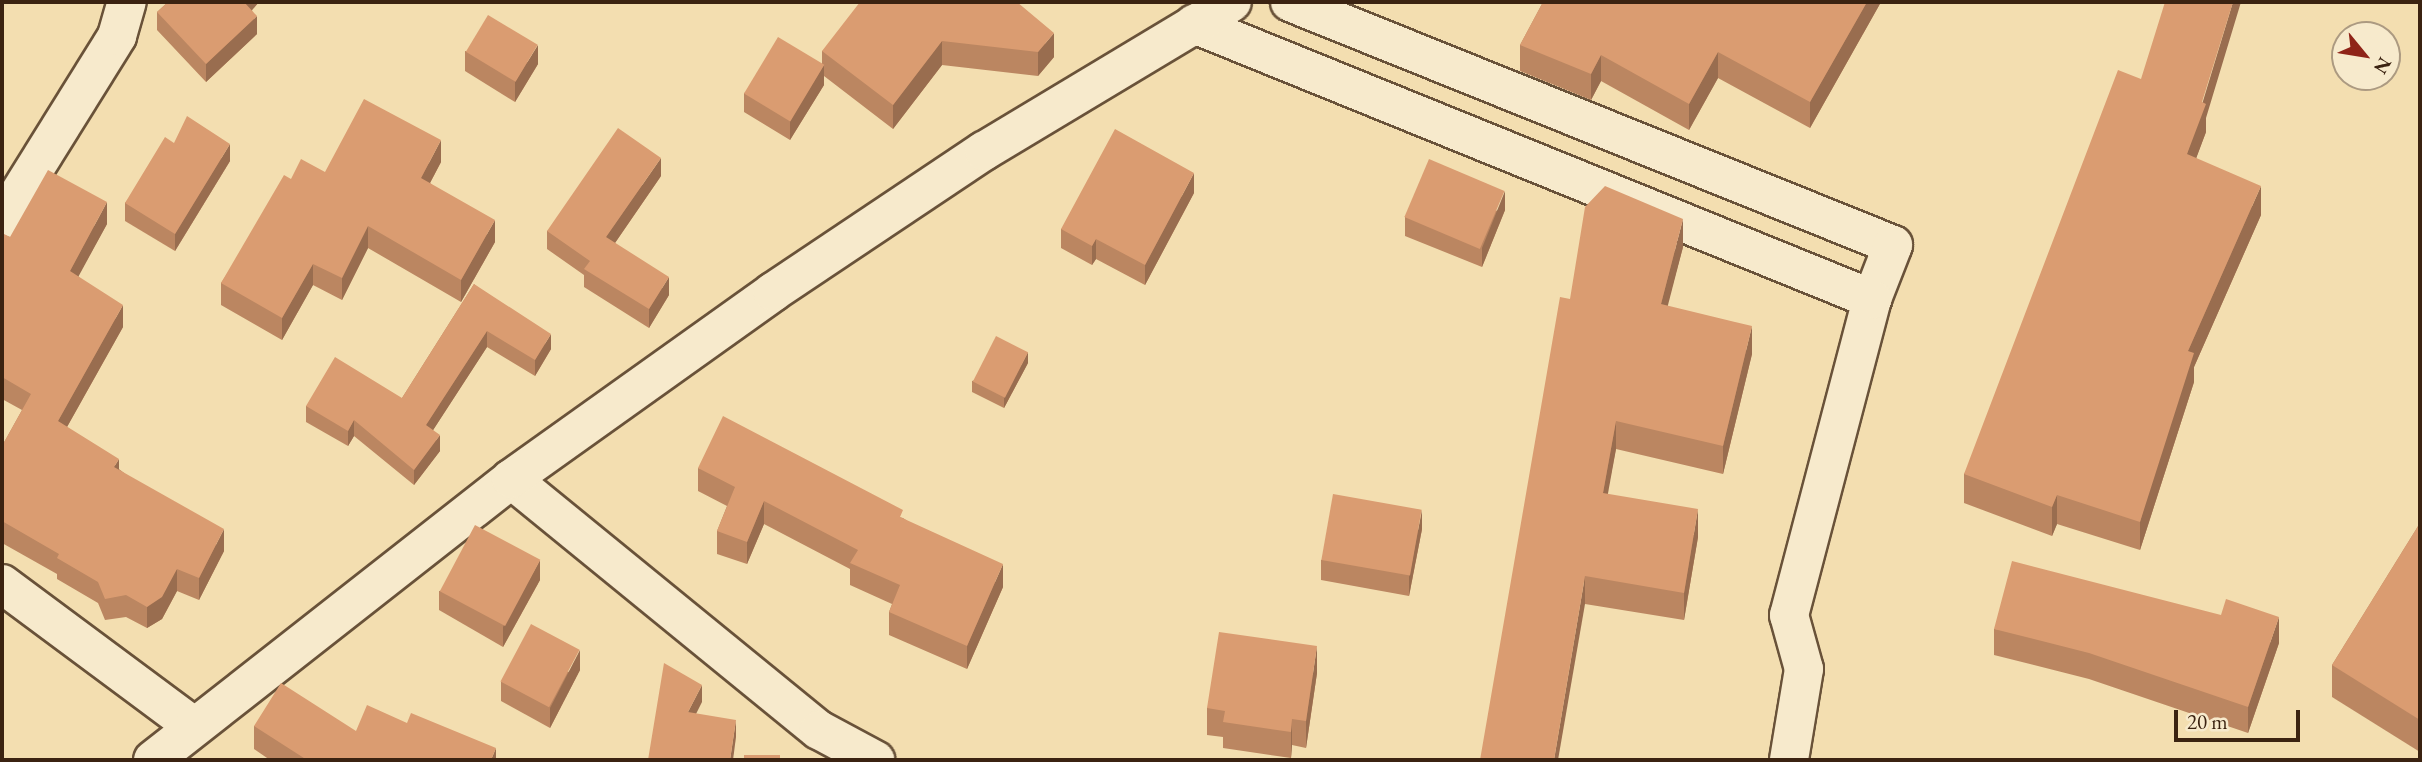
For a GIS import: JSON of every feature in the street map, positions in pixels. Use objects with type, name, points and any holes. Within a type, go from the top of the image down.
[{"type":"street","points":[[2,221],[117,36],[127,2]]},
{"type":"street","points":[[153,760],[511,479],[773,292],[973,158],[1232,2]]},
{"type":"street","points":[[1290,2],[1889,241],[1893,250],[1872,299],[1789,615],[1804,669],[1788,760]]},
{"type":"street","points":[[1194,24],[1872,299]]},
{"type":"street","points":[[511,479],[828,745],[875,760]]},
{"type":"street","points":[[2,584],[193,726]]},
{"type":"building","points":[[168,2],[244,2],[257,16],[206,64],[157,12]]},
{"type":"building","points":[[860,2],[1017,2],[1054,33],[1038,52],[942,41],[893,105],[822,51]]},
{"type":"building","points":[[1543,2],[1867,2],[1810,102],[1718,52],[1689,104],[1601,55],[1591,74],[1520,45]]},
{"type":"building","points":[[2165,2],[2233,2],[2202,102],[2206,104],[2187,154],[2261,186],[2188,351],[2194,353],[2140,522],[2057,495],[2052,507],[1964,474],[2118,70],[2141,79]]},
{"type":"building","points":[[488,15],[538,45],[516,82],[466,52]]},
{"type":"building","points":[[778,37],[824,65],[790,121],[744,94]]},
{"type":"building","points":[[364,99],[441,140],[421,178],[495,220],[461,280],[368,226],[342,278],[313,264],[282,318],[221,283],[284,175],[291,179],[301,159],[325,172]]},
{"type":"building","points":[[187,116],[230,144],[175,234],[125,203],[165,137],[174,143]]},
{"type":"building","points":[[618,128],[661,158],[606,237],[669,277],[649,309],[584,269],[590,261],[547,231]]},
{"type":"building","points":[[1115,129],[1194,173],[1145,265],[1096,239],[1092,246],[1061,229]]},
{"type":"building","points":[[1429,159],[1504,191],[1480,249],[1404,217]]},
{"type":"building","points":[[48,170],[107,202],[70,271],[123,305],[58,421],[119,459],[114,467],[224,529],[199,578],[177,569],[162,597],[147,607],[126,595],[105,599],[98,582],[57,558],[59,554],[2,521],[2,446],[31,394],[2,377],[2,233],[10,237]]},
{"type":"building","points":[[1605,186],[1683,219],[1661,304],[1752,326],[1723,446],[1616,421],[1603,493],[1698,509],[1684,593],[1585,576],[1554,760],[1480,760],[1560,297],[1570,299],[1585,207]]},
{"type":"building","points":[[474,284],[551,334],[535,360],[487,331],[426,425],[440,435],[414,470],[354,420],[348,431],[306,406],[335,357],[402,398]]},
{"type":"building","points":[[996,336],[1028,352],[1005,398],[973,381]]},
{"type":"building","points":[[723,416],[903,510],[900,517],[1003,564],[967,646],[889,612],[900,585],[850,563],[858,550],[764,501],[747,542],[717,531],[735,487],[698,468]]},
{"type":"building","points":[[1333,494],[1422,510],[1410,576],[1321,560]]},
{"type":"building","points":[[2420,523],[2420,720],[2332,665]]},
{"type":"building","points":[[475,525],[540,560],[505,626],[440,591]]},
{"type":"building","points":[[2012,561],[2221,615],[2226,599],[2279,617],[2248,707],[2089,653],[1994,629]]},
{"type":"building","points":[[531,624],[580,650],[549,707],[500,681]]},
{"type":"building","points":[[1219,632],[1317,646],[1306,721],[1292,719],[1291,732],[1223,722],[1225,711],[1207,708]]},
{"type":"building","points":[[664,663],[702,685],[688,712],[736,720],[730,760],[648,760]]},
{"type":"building","points":[[281,683],[356,731],[367,705],[407,723],[411,713],[496,748],[491,760],[307,760],[254,726]]},
{"type":"building","points":[[744,755],[780,755],[780,760],[744,760]]}]
